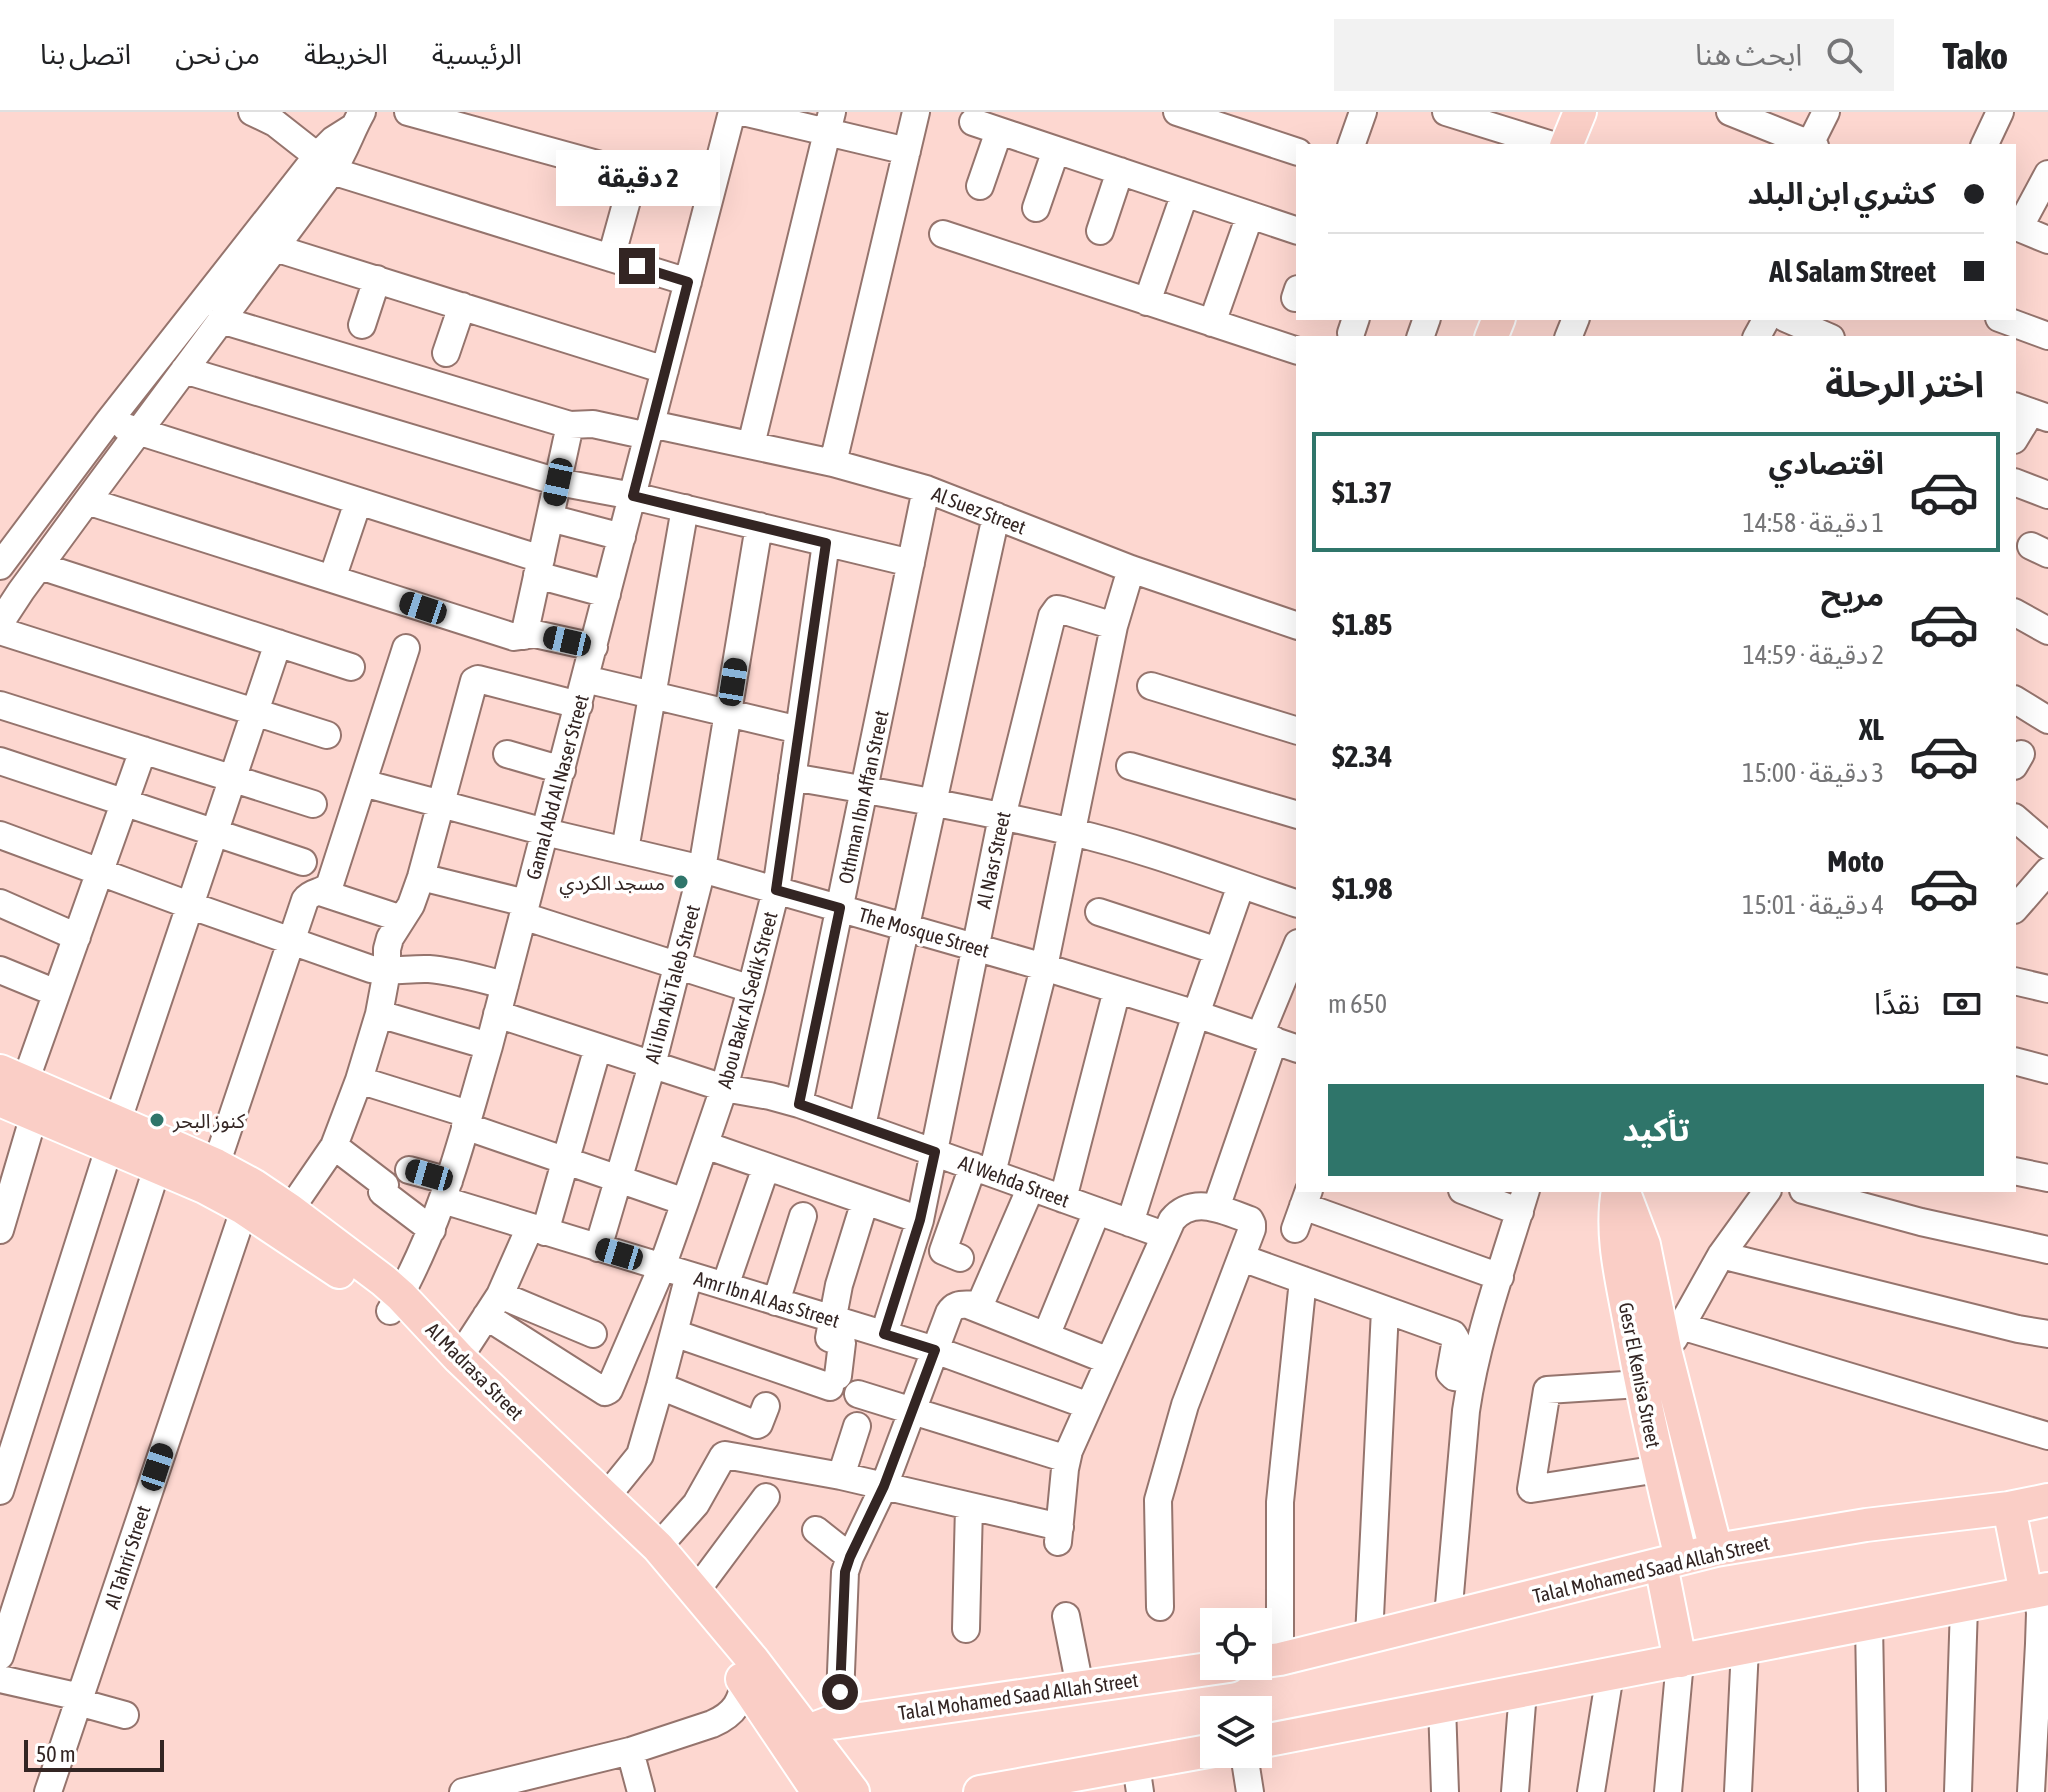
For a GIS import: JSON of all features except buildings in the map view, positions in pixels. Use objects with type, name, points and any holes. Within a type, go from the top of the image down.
[{"type":"main road","points":[[1567,144],[1580,112]]},
{"type":"main road","name":"Al Madrasa Street","points":[[8,1085],[113,1136],[157,1168],[204,1187],[290,1210],[364,1265],[446,1371],[592,1510],[808,1731],[853,1792]]},
{"type":"main road","name":"Al Madrasa Street","points":[[8,1085],[34,1115],[216,1165],[248,1197],[354,1282],[395,1304],[459,1358],[658,1547],[696,1591],[748,1671],[818,1792]]},
{"type":"main road","name":"Gesr El Kenisa Street","points":[[1619,1192],[1615,1205],[1616,1249],[1659,1469],[1680,1661]]},
{"type":"main road","name":"Gesr El Kenisa Street","points":[[1621,1192],[1644,1245],[1674,1340],[1716,1550]]},
{"type":"main road","name":"Talal Mohamed Saad Allah Street","points":[[1272,1659],[1716,1550],[2048,1500]]},
{"type":"main road","points":[[1272,1739],[2037,1591],[2009,1508]]},
{"type":"main road","name":"Talal Mohamed Saad Allah Street","points":[[808,1731],[829,1723],[1200,1670]]},
{"type":"main road","points":[[980,1792],[1138,1778],[1200,1755]]},
{"type":"street","points":[[252,112],[275,123],[324,163],[688,282]]},
{"type":"street","points":[[408,112],[710,195]]},
{"type":"street","name":"Gamal Abd Al Naser Street","points":[[395,1304],[432,1230],[489,1046],[732,112]]},
{"type":"street","points":[[743,112],[829,122],[907,151]]},
{"type":"street","points":[[833,463],[916,112]]},
{"type":"street","points":[[1177,112],[1296,151]]},
{"type":"street","points":[[1352,144],[1363,112]]},
{"type":"street","points":[[1446,112],[1549,144]]},
{"type":"street","points":[[1730,112],[1810,144]]},
{"type":"street","points":[[1812,144],[1826,112]]},
{"type":"street","points":[[1985,144],[2000,112]]},
{"type":"street","points":[[0,623],[10,586],[40,566],[275,248],[324,163],[333,140],[357,120]]},
{"type":"street","points":[[751,445],[829,122]]},
{"type":"street","points":[[973,122],[1296,230]]},
{"type":"street","points":[[980,186],[999,131]]},
{"type":"street","points":[[1036,208],[1056,150]]},
{"type":"street","points":[[0,566],[108,422],[324,163]]},
{"type":"street","points":[[1100,231],[1120,171]]},
{"type":"street","points":[[2048,174],[2017,227],[2048,240]]},
{"type":"street","points":[[611,258],[634,175]]},
{"type":"street","points":[[1147,302],[1185,193]]},
{"type":"street","points":[[1212,323],[1250,215]]},
{"type":"street","points":[[943,234],[1296,350]]},
{"type":"street","points":[[275,248],[665,370]]},
{"type":"street","points":[[362,325],[377,279]]},
{"type":"street","points":[[446,353],[462,306]]},
{"type":"street","name":"Al Suez Street","points":[[221,320],[570,425],[587,423],[751,445],[833,463],[926,489],[1131,569],[1296,625]]},
{"type":"street","points":[[1790,320],[1826,336]]},
{"type":"street","points":[[2004,320],[2048,336]]},
{"type":"street","points":[[184,370],[558,482],[633,496],[911,563]]},
{"type":"street","points":[[2016,437],[2031,412]]},
{"type":"street","points":[[108,422],[358,502],[607,594]]},
{"type":"street","points":[[524,636],[570,425]]},
{"type":"street","points":[[2016,483],[2048,495]]},
{"type":"street","name":"Othman Ibn Affan Street","points":[[799,1104],[926,489]]},
{"type":"street","points":[[87,501],[514,637],[540,634],[594,647]]},
{"type":"street","points":[[332,579],[358,502]]},
{"type":"street","points":[[625,850],[685,508]]},
{"type":"street","points":[[862,1126],[996,516]]},
{"type":"street","points":[[550,518],[622,537]]},
{"type":"street","name":"Ali Ibn Abi Taleb Street","points":[[598,1248],[652,1065],[702,869],[759,526]]},
{"type":"street","name":"Abou Bakr Al Sedik Street","points":[[493,1306],[605,1392],[608,1391],[662,1267],[724,1088],[751,989],[776,890],[826,543]]},
{"type":"street","points":[[40,566],[351,667]]},
{"type":"street","points":[[960,1258],[943,1251],[982,1169],[1044,967],[1114,626],[1131,569]]},
{"type":"street","name":"Al Nasr Street","points":[[884,1334],[920,1220],[1002,817],[1054,611],[1062,610],[1114,626]]},
{"type":"street","points":[[2016,613],[2048,631]]},
{"type":"street","points":[[0,631],[327,735]]},
{"type":"street","points":[[0,1491],[113,1136],[278,643]]},
{"type":"street","points":[[216,1165],[307,897],[330,884],[406,648]]},
{"type":"street","points":[[290,1210],[334,1146],[359,1080],[379,1014],[390,938],[411,905],[421,877],[476,679],[582,692],[652,696],[799,730]]},
{"type":"street","points":[[1151,686],[1296,730]]},
{"type":"street","points":[[2016,700],[2048,720]]},
{"type":"street","points":[[0,705],[313,804]]},
{"type":"street","points":[[8,1085],[56,993],[143,750]]},
{"type":"street","points":[[507,754],[562,770]]},
{"type":"street","points":[[0,761],[303,862]]},
{"type":"street","points":[[1130,766],[1296,814]]},
{"type":"street","points":[[792,777],[1072,832],[1296,903]]},
{"type":"street","name":"The Mosque Street","points":[[363,783],[545,832],[702,869],[1044,967],[1277,1041]]},
{"type":"street","points":[[2016,819],[2048,846]]},
{"type":"street","points":[[0,835],[371,969],[440,970],[505,985]]},
{"type":"street","points":[[2016,908],[2046,876]]},
{"type":"street","points":[[421,877],[751,989]]},
{"type":"street","points":[[1130,1223],[1196,1014],[1241,885]]},
{"type":"street","points":[[320,892],[402,919]]},
{"type":"street","points":[[0,903],[77,937]]},
{"type":"street","points":[[1099,912],[1218,951]]},
{"type":"street","points":[[0,970],[56,993]]},
{"type":"street","points":[[1216,1208],[1277,1041],[1293,970]]},
{"type":"street","points":[[2016,981],[2048,989]]},
{"type":"street","points":[[1063,1199],[1117,990]]},
{"type":"street","points":[[379,1014],[489,1046]]},
{"type":"street","name":"Al Wehda Street","points":[[497,1014],[724,1088],[799,1104],[1164,1235]]},
{"type":"street","points":[[459,1358],[538,1230],[565,1161],[598,1047]]},
{"type":"street","points":[[2016,1062],[2048,1070]]},
{"type":"street","points":[[359,1080],[565,1161],[685,1202]]},
{"type":"street","points":[[0,1230],[34,1115]]},
{"type":"street","points":[[705,1145],[920,1220]]},
{"type":"street","points":[[334,1146],[385,1185],[382,1192],[432,1230]]},
{"type":"street","points":[[725,1286],[766,1167]]},
{"type":"street","points":[[0,1656],[157,1168]]},
{"type":"street","name":"Amr Ibn Al Aas Street","points":[[409,1170],[446,1191],[538,1230],[935,1350],[1089,1406]]},
{"type":"street","points":[[2016,1171],[2048,1178]]},
{"type":"street","points":[[839,1722],[845,1572],[850,1557],[884,1486],[951,1309],[959,1304],[978,1304],[984,1297],[1031,1187]]},
{"type":"street","points":[[1448,1617],[1471,1380],[1523,1201],[1473,1192]]},
{"type":"street","points":[[1766,1192],[1721,1255],[1674,1340],[2048,1436]]},
{"type":"street","points":[[1810,1192],[1921,1222],[2048,1250]]},
{"type":"street","name":"Al Tahrir Street","points":[[48,1792],[248,1197]]},
{"type":"street","points":[[650,1295],[677,1320],[834,1381],[842,1343],[829,1338],[839,1285],[865,1201]]},
{"type":"street","points":[[658,1547],[696,1504],[725,1455],[841,1476],[969,1506],[1059,1535],[1067,1459],[1089,1406],[1172,1220],[1184,1209],[1199,1205],[1248,1219],[1252,1224],[1242,1258],[1185,1405],[1158,1500],[1160,1607]]},
{"type":"street","points":[[1303,1208],[1500,1277]]},
{"type":"street","points":[[1046,1336],[1097,1211]]},
{"type":"street","points":[[776,1302],[803,1216]]},
{"type":"street","points":[[1721,1255],[2048,1334]]},
{"type":"street","points":[[1242,1258],[1453,1334],[1456,1337],[1450,1373],[1454,1377],[1471,1380]]},
{"type":"street","points":[[606,1497],[649,1460],[660,1386],[689,1275]]},
{"type":"street","points":[[1272,1617],[1280,1502],[1303,1280]]},
{"type":"street","points":[[968,1305],[1109,1361]]},
{"type":"street","points":[[493,1306],[593,1334]]},
{"type":"street","points":[[1369,1637],[1385,1310]]},
{"type":"street","points":[[1640,1384],[1547,1390],[1531,1489],[1659,1469]]},
{"type":"street","points":[[660,1386],[757,1425],[766,1406]]},
{"type":"street","points":[[858,1394],[1067,1459]]},
{"type":"street","points":[[841,1476],[857,1426]]},
{"type":"street","points":[[696,1591],[766,1497]]},
{"type":"street","points":[[966,1629],[969,1506]]},
{"type":"street","points":[[816,1530],[850,1557]]},
{"type":"street","points":[[2031,1792],[2040,1613],[2037,1591]]},
{"type":"street","points":[[1958,1792],[1964,1606]]},
{"type":"street","points":[[1066,1616],[1080,1687]]},
{"type":"street","points":[[1869,1624],[1872,1792]]},
{"type":"street","points":[[1738,1792],[1745,1648]]},
{"type":"street","points":[[1668,1792],[1680,1661]]},
{"type":"street","points":[[463,1792],[630,1751],[722,1720],[737,1706],[748,1671]]},
{"type":"street","points":[[1591,1792],[1610,1674]]},
{"type":"street","points":[[0,1679],[125,1715]]},
{"type":"street","points":[[1515,1792],[1523,1691]]},
{"type":"street","points":[[1442,1706],[1445,1792]]},
{"type":"street","points":[[630,1751],[641,1792]]},
{"type":"street","points":[[1246,1768],[1250,1792]]},
{"type":"place","name":"مسجد الكردي","points":[[681,882]]},
{"type":"place","name":"كنوز البحر","points":[[157,1120]]},
{"type":"route","points":[[637,266],[688,282],[633,496],[826,543],[776,890],[840,908],[799,1104],[935,1152],[920,1220],[884,1334],[935,1350],[884,1486],[845,1572],[840,1692]]}]
